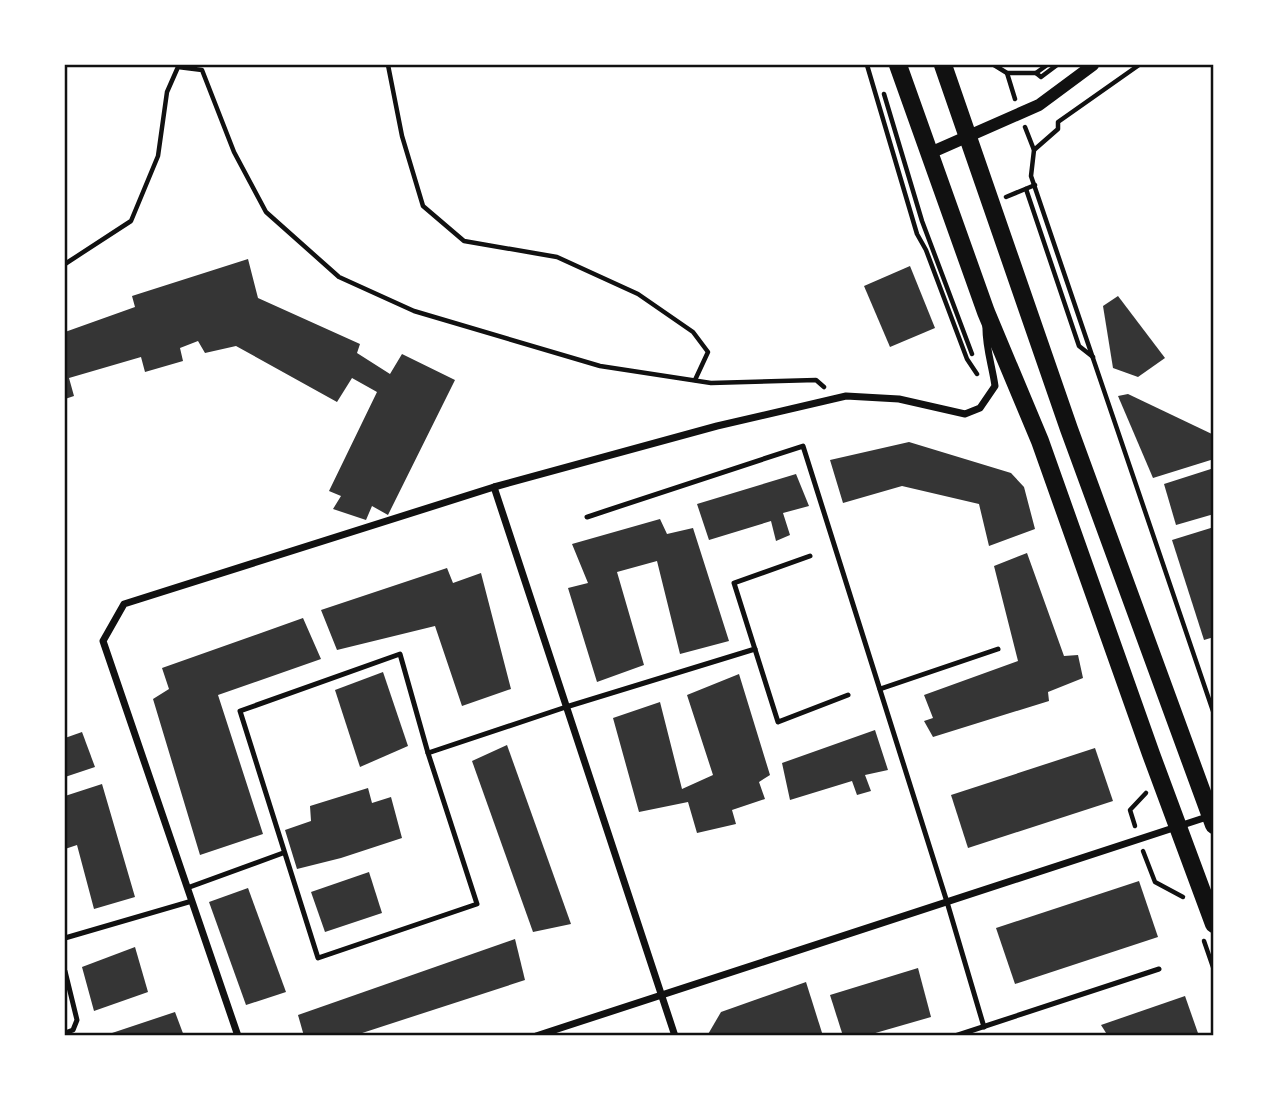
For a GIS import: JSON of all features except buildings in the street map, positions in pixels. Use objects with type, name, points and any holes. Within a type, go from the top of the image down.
[{"type":"main road","points":[[898,65],[986,312],[1040,440],[1214,923]]},
{"type":"main road","points":[[943,65],[1069,429],[1213,819]]},
{"type":"street","points":[[930,153],[1039,105],[1093,65]]},
{"type":"street","points":[[238,1036],[103,641],[124,604],[494,487],[717,426],[861,396],[899,399],[965,414],[980,408],[995,386],[985,338],[986,312]]},
{"type":"street","points":[[494,487],[675,1036]]},
{"type":"street","points":[[536,1036],[1178,827],[1213,819]]},
{"type":"lane","points":[[587,517],[803,446],[984,1027]]},
{"type":"lane","points":[[810,556],[734,583],[778,722],[848,695]]},
{"type":"lane","points":[[428,752],[755,649]]},
{"type":"lane","points":[[880,689],[998,649]]},
{"type":"lane","points":[[400,654],[428,752],[477,904],[317,958],[240,711],[400,654]]},
{"type":"lane","points":[[187,888],[284,853]]},
{"type":"lane","points":[[65,938],[192,901]]},
{"type":"lane","points":[[954,1036],[1160,969]]},
{"type":"lane","points":[[65,971],[77,1020],[73,1030],[65,1033]]},
{"type":"path","points":[[388,65],[402,136],[423,206],[464,241],[557,257],[638,294],[693,332],[708,352],[695,380]]},
{"type":"path","points":[[867,65],[917,234],[926,250],[967,359]]},
{"type":"path","points":[[994,65],[1007,73],[1036,73],[1047,65]]},
{"type":"path","points":[[1036,73],[1041,77],[1057,65]]},
{"type":"path","points":[[1139,65],[1058,122],[1058,129],[1034,150],[1031,176],[1214,714]]},
{"type":"path","points":[[65,264],[131,221],[158,156],[167,92],[178,67],[202,70],[234,152],[266,212],[339,277],[414,311],[600,366],[711,383],[816,380],[838,399]]},
{"type":"path","points":[[882,84],[922,221],[967,342],[972,353],[993,373]]},
{"type":"path","points":[[1026,189],[1079,346],[1093,357]]}]
